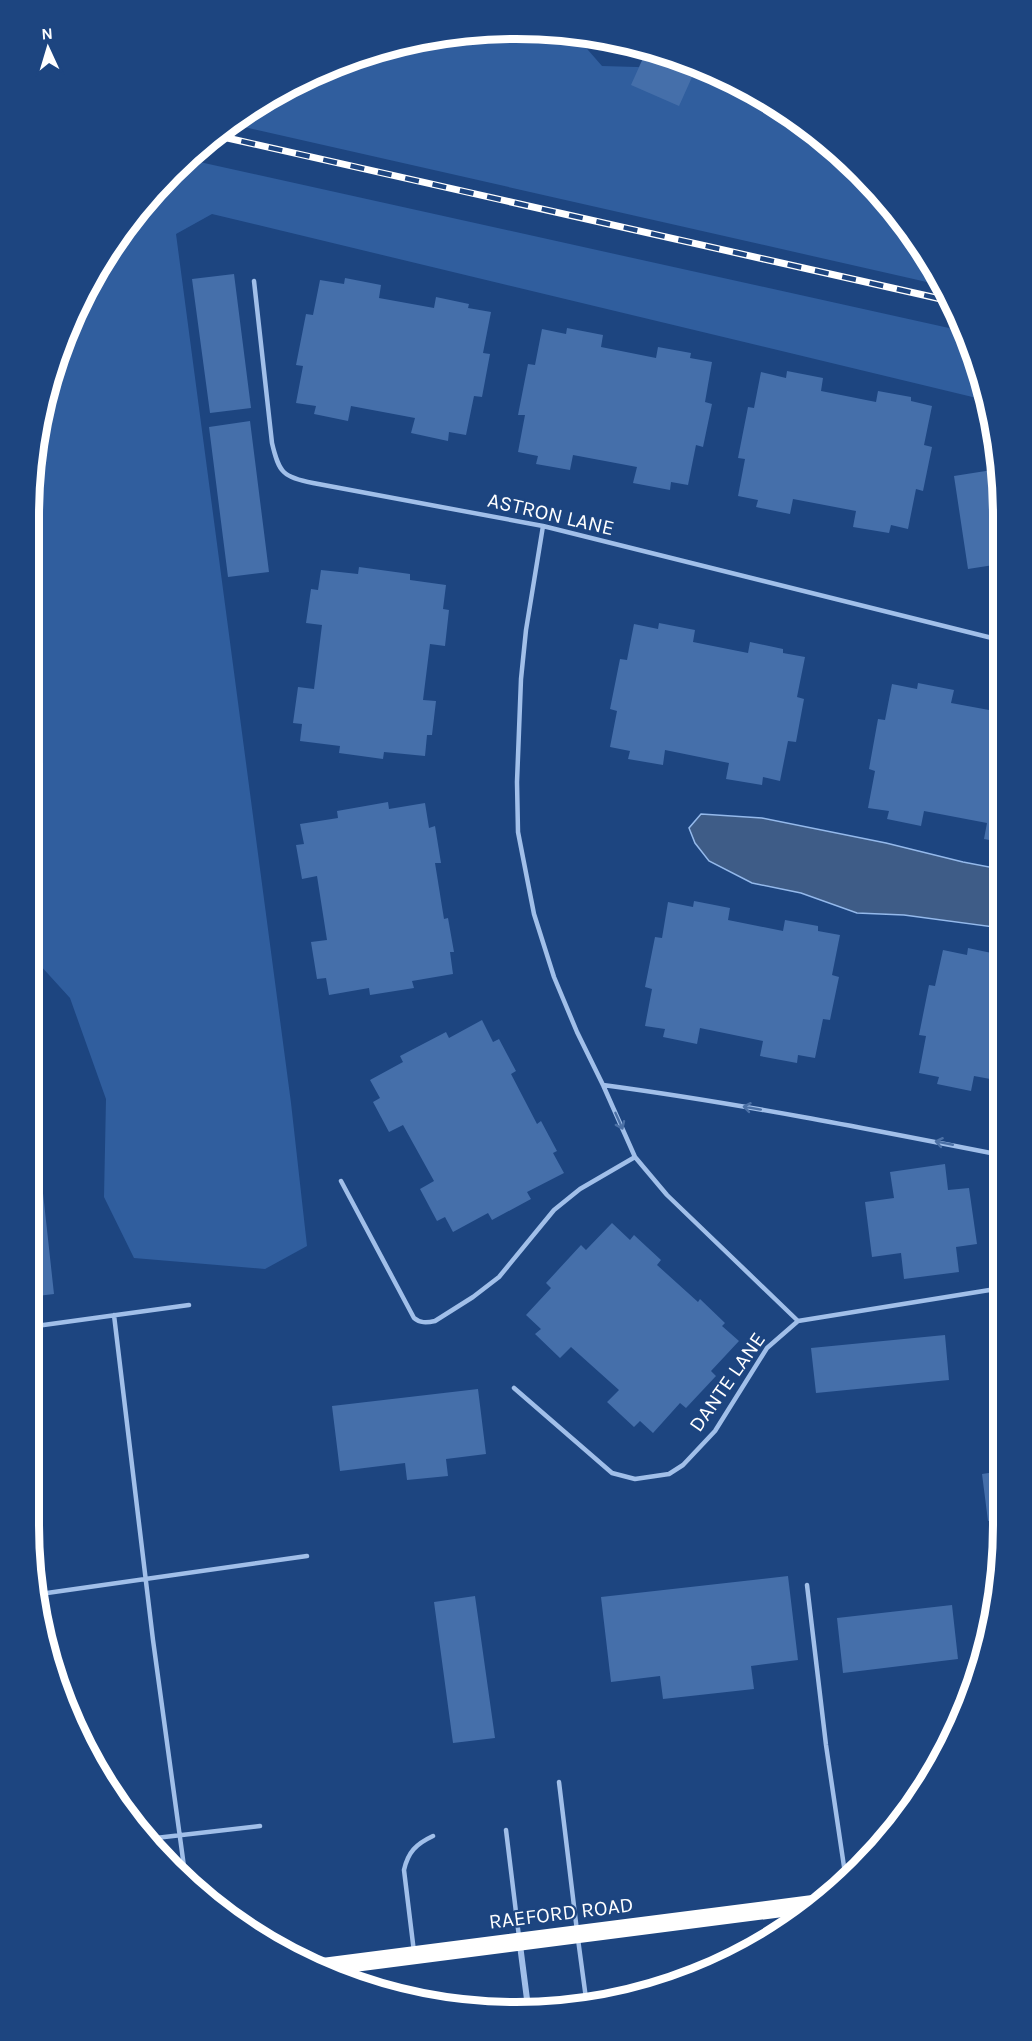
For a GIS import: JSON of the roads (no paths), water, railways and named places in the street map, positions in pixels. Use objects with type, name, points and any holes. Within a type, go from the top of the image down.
[{"type":"highway","name":"RAEFORD ROAD","points":[[332,1966],[803,1905]]},
{"type":"street","points":[[519,1941],[527,2002]]},
{"type":"lane","name":"ASTRON LANE","points":[[254,281],[272,443],[276,460],[284,474],[297,480],[543,526],[993,638]]},
{"type":"lane","points":[[543,526],[526,630],[521,679],[517,783],[518,832],[534,914],[554,977],[635,1157],[667,1195],[798,1321],[993,1289]]},
{"type":"lane","points":[[603,1085],[680,1095],[812,1118],[993,1153]]},
{"type":"lane","points":[[341,1181],[414,1318],[418,1322],[429,1322],[435,1321],[473,1297],[499,1277],[554,1210],[580,1189],[635,1157]]},
{"type":"lane","points":[[39,1326],[189,1305]]},
{"type":"lane","points":[[114,1315],[184,1867]]},
{"type":"lane","name":"DANTE LANE","points":[[514,1388],[612,1473],[635,1479],[669,1474],[683,1465],[715,1431],[767,1348],[798,1321]]},
{"type":"lane","points":[[44,1593],[307,1556]]},
{"type":"lane","points":[[807,1585],[826,1745],[845,1870]]},
{"type":"lane","points":[[559,1782],[586,1997]]},
{"type":"lane","points":[[155,1838],[260,1826]]},
{"type":"lane","points":[[506,1830],[519,1941]]},
{"type":"lane","points":[[414,1955],[404,1870],[407,1858],[414,1848],[433,1836]]},
{"type":"railway","points":[[226,138],[941,299]]}]
